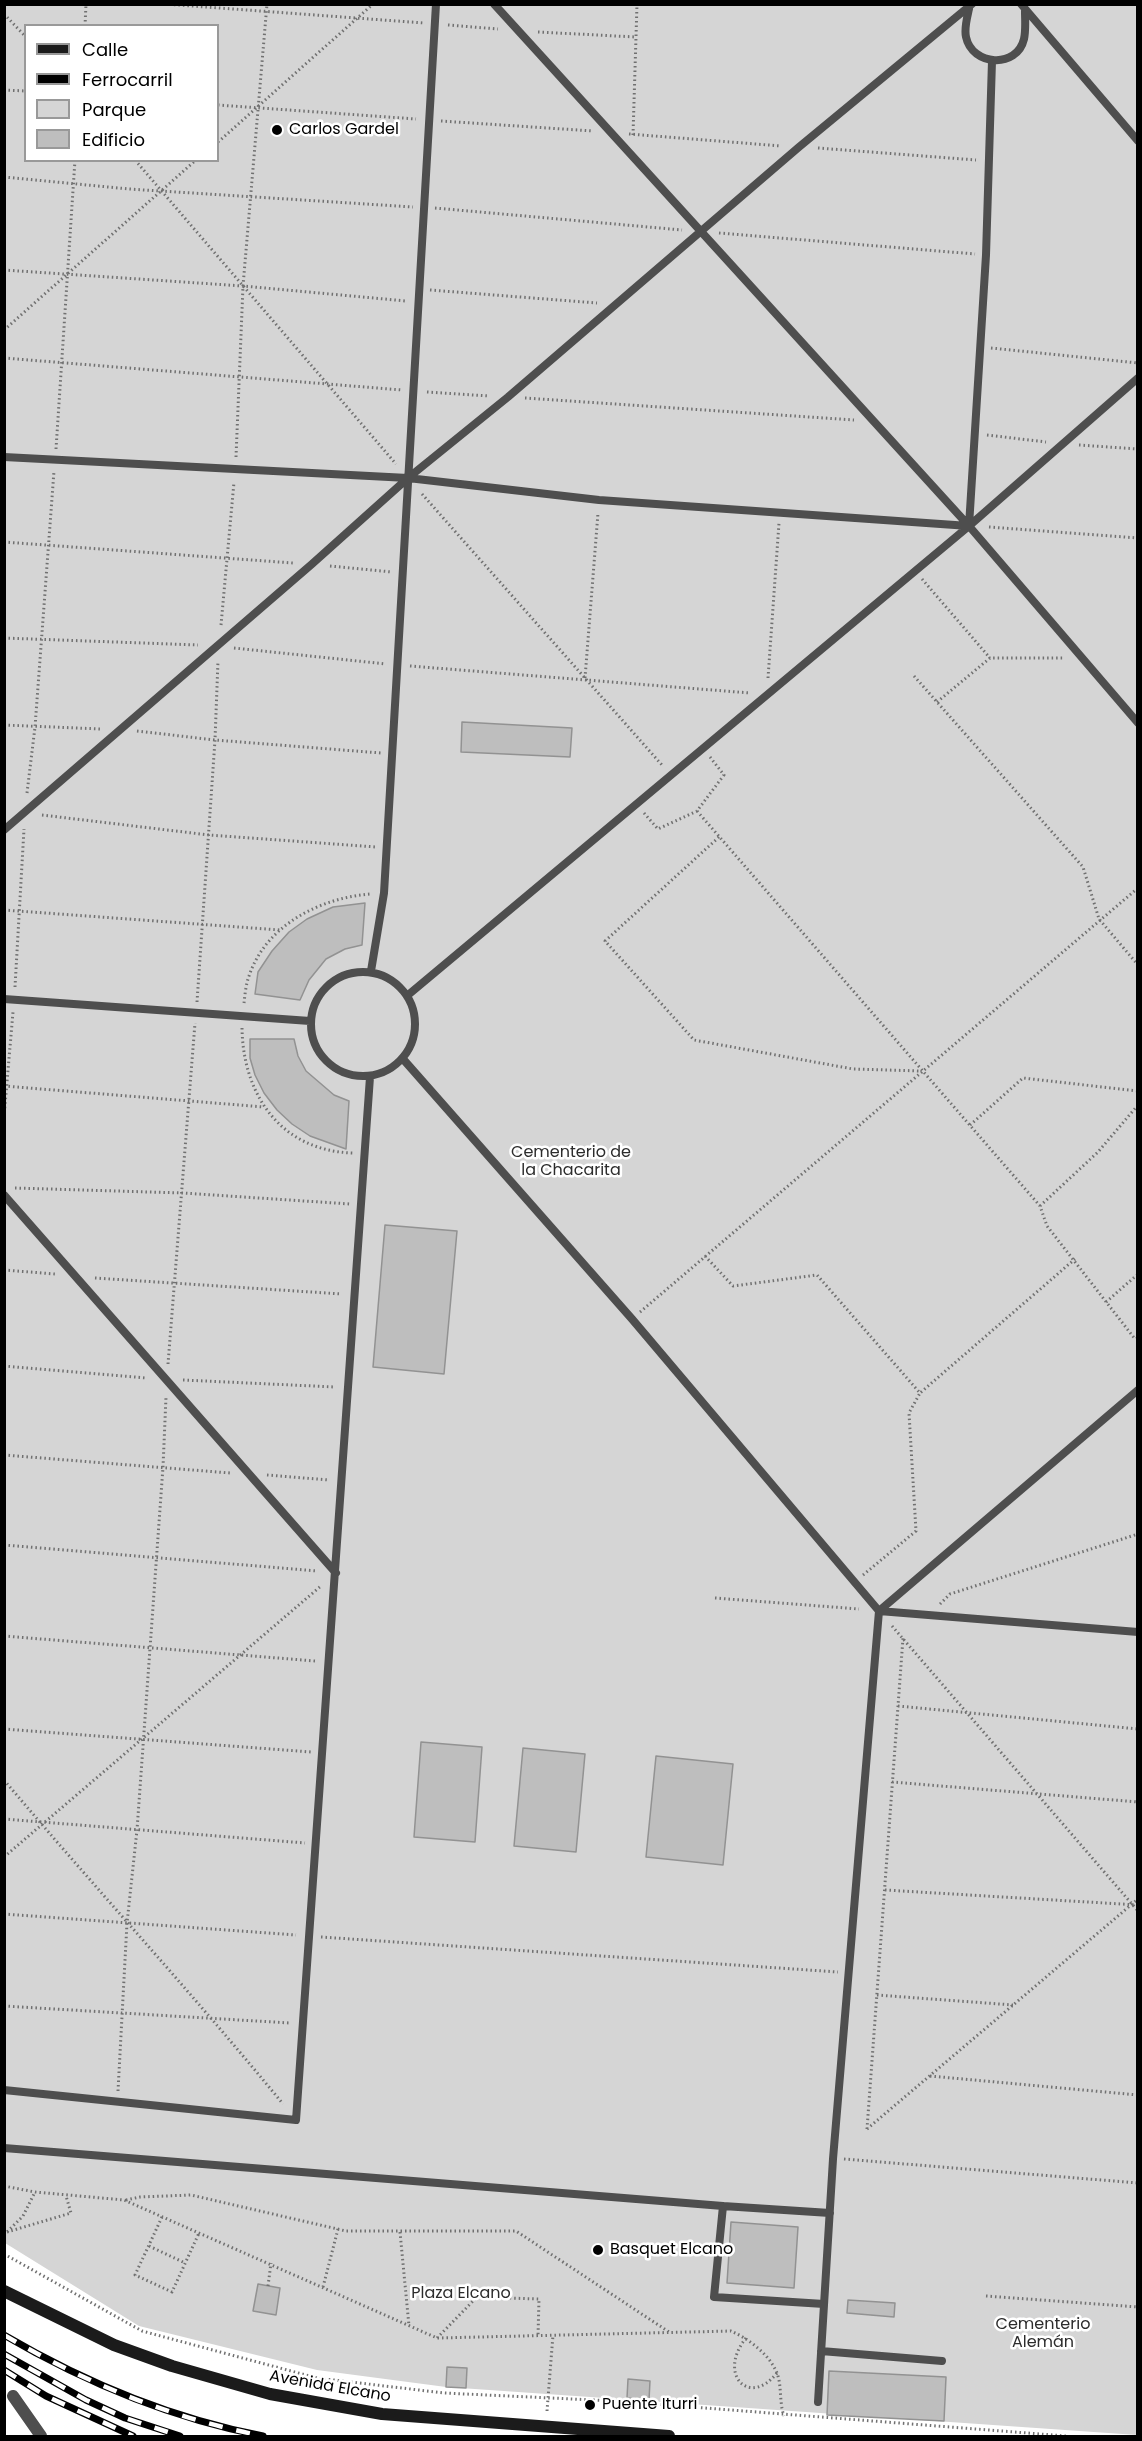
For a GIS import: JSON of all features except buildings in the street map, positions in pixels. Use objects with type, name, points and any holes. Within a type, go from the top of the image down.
[{"type":"main road","name":"Avenida Elcano","points":[[4,2291],[114,2344],[172,2366],[270,2394],[382,2414],[669,2436]]},
{"type":"street","points":[[13,2396],[41,2436]]},
{"type":"lane","points":[[371,971],[384,893],[436,4]]},
{"type":"lane","points":[[494,4],[969,526],[1137,723]]},
{"type":"lane","points":[[971,7],[966,38],[972,49],[981,57],[992,61],[1012,56],[1020,49],[1024,39],[1023,8]]},
{"type":"lane","points":[[4,830],[218,646],[408,478],[508,397],[800,147],[971,7]]},
{"type":"lane","points":[[1023,8],[1137,141]]},
{"type":"lane","points":[[969,526],[990,161],[992,61]]},
{"type":"lane","points":[[408,995],[969,526],[1137,378]]},
{"type":"lane","points":[[4,457],[408,478],[599,500],[969,526]]},
{"type":"lane","points":[[371,971],[392,980],[408,995],[416,1028],[403,1059],[388,1071],[370,1077],[340,1071],[318,1051],[310,1021],[319,993],[342,975],[371,971]]},
{"type":"lane","points":[[4,999],[310,1021]]},
{"type":"lane","points":[[403,1059],[632,1319],[879,1611],[833,2158],[818,2402]]},
{"type":"lane","points":[[4,2090],[296,2120],[363,1204],[370,1077]]},
{"type":"lane","points":[[4,1195],[336,1573]]},
{"type":"lane","points":[[879,1611],[1137,1390]]},
{"type":"lane","points":[[879,1611],[1137,1632]]},
{"type":"lane","points":[[4,2148],[830,2213]]},
{"type":"lane","points":[[723,2205],[714,2296],[824,2304]]},
{"type":"lane","points":[[822,2351],[942,2361]]},
{"type":"path","points":[[85,24],[86,4]]},
{"type":"path","points":[[165,4],[636,38]]},
{"type":"path","points":[[117,2103],[127,1923],[137,1830],[157,1557],[166,1379],[176,1283],[209,835],[218,646],[229,559],[243,286],[267,4]]},
{"type":"path","points":[[219,141],[373,4]]},
{"type":"path","points":[[633,135],[637,4]]},
{"type":"path","points":[[4,14],[24,35]]},
{"type":"path","points":[[4,90],[24,91]]},
{"type":"path","points":[[219,105],[990,161]]},
{"type":"path","points":[[4,1117],[21,911],[25,813],[35,727],[49,545],[75,162]]},
{"type":"path","points":[[137,162],[408,478],[671,776]]},
{"type":"path","points":[[4,330],[194,162]]},
{"type":"path","points":[[4,177],[160,191],[424,207]]},
{"type":"path","points":[[4,270],[243,286],[419,302]]},
{"type":"path","points":[[420,290],[616,304]]},
{"type":"path","points":[[980,347],[1137,363]]},
{"type":"path","points":[[4,358],[414,391],[874,421]]},
{"type":"path","points":[[585,678],[599,500]]},
{"type":"path","points":[[767,695],[780,512]]},
{"type":"path","points":[[969,526],[1137,538]]},
{"type":"path","points":[[4,542],[312,564],[403,573]]},
{"type":"path","points":[[915,571],[990,658]]},
{"type":"path","points":[[937,702],[990,658],[1082,658]]},
{"type":"path","points":[[914,676],[1083,867],[1099,919],[1137,965]]},
{"type":"path","points":[[4,725],[121,729],[215,740],[392,753]]},
{"type":"path","points":[[637,805],[658,829],[697,811],[724,775],[704,748]]},
{"type":"path","points":[[697,811],[1040,1206],[1047,1226],[1137,1338]]},
{"type":"path","points":[[25,813],[209,835],[387,848]]},
{"type":"path","points":[[719,837],[604,941],[694,1040],[853,1069],[922,1071]]},
{"type":"path","points":[[632,1319],[1137,888]]},
{"type":"path","points":[[4,910],[279,930]]},
{"type":"path","points":[[970,1125],[1023,1078],[1137,1091]]},
{"type":"path","points":[[6,1086],[264,1107]]},
{"type":"path","points":[[1040,1206],[1098,1152],[1137,1105]]},
{"type":"path","points":[[4,1187],[183,1193],[363,1204]]},
{"type":"path","points":[[705,1256],[733,1286],[818,1275],[920,1393]]},
{"type":"path","points":[[855,1582],[916,1531],[909,1413],[920,1393],[1075,1259]]},
{"type":"path","points":[[4,1270],[76,1277],[356,1295]]},
{"type":"path","points":[[1106,1302],[1137,1274]]},
{"type":"path","points":[[4,1455],[342,1481]]},
{"type":"path","points":[[930,1615],[950,1594],[1137,1534]]},
{"type":"path","points":[[4,1545],[336,1573]]},
{"type":"path","points":[[4,1857],[336,1573]]},
{"type":"path","points":[[715,1598],[879,1611],[1137,1911]]},
{"type":"path","points":[[4,1636],[329,1662]]},
{"type":"path","points":[[903,1638],[867,2129],[1137,1899]]},
{"type":"path","points":[[898,1706],[1137,1729]]},
{"type":"path","points":[[4,1729],[322,1753]]},
{"type":"path","points":[[4,1780],[213,2019],[296,2120]]},
{"type":"path","points":[[892,1782],[1137,1802]]},
{"type":"path","points":[[4,1819],[43,1824],[316,1843]]},
{"type":"path","points":[[885,1890],[1137,1905]]},
{"type":"path","points":[[4,1914],[849,1973]]},
{"type":"path","points":[[877,1995],[1014,2005]]},
{"type":"path","points":[[4,2006],[304,2024]]},
{"type":"path","points":[[930,2076],[1137,2095]]},
{"type":"path","points":[[833,2158],[1137,2183]]},
{"type":"path","points":[[4,2186],[35,2192],[124,2200],[140,2197],[191,2195],[338,2229],[516,2231],[671,2333]]},
{"type":"path","points":[[6,2234],[23,2216],[35,2192]]},
{"type":"path","points":[[6,2234],[71,2213],[65,2195]]},
{"type":"path","points":[[124,2200],[437,2338],[730,2331],[746,2338],[764,2355],[777,2373],[784,2416]]},
{"type":"path","points":[[162,2217],[135,2275],[144,2280],[172,2292],[199,2233]]},
{"type":"path","points":[[323,2287],[338,2229]]},
{"type":"path","points":[[400,2231],[409,2326]]},
{"type":"path","points":[[149,2246],[185,2263]]},
{"type":"path","points":[[4,2254],[142,2331],[306,2375],[444,2392],[1066,2436]]},
{"type":"path","points":[[268,2286],[271,2263]]},
{"type":"path","points":[[437,2338],[477,2296],[539,2299],[538,2336]]},
{"type":"path","points":[[986,2296],[1137,2307]]},
{"type":"path","points":[[548,2398],[553,2335]]},
{"type":"path","points":[[746,2338],[733,2360],[734,2373],[741,2384],[756,2388],[768,2384],[777,2373]]},
{"type":"green space","name":"Cementerio de la Chacarita","points":[[4,5],[1137,5],[1137,2435],[446,2387],[317,2370],[139,2326],[5,2243]]},
{"type":"railway","points":[[4,2335],[66,2368],[129,2397],[195,2419],[263,2436]]},
{"type":"railway","points":[[4,2354],[86,2400],[125,2418],[180,2436]]},
{"type":"railway","points":[[4,2370],[46,2396],[133,2436]]},
{"type":"place","name":"Carlos Gardel","points":[[277,130]]},
{"type":"place","name":"Basquet Elcano","points":[[598,2250]]},
{"type":"place","name":"Puente Iturri","points":[[590,2405]]},
{"type":"park label","name":"Plaza Elcano","points":[[461,2294]]},
{"type":"park label","name":"Cementerio Alemán","points":[[1043,2334]]}]
